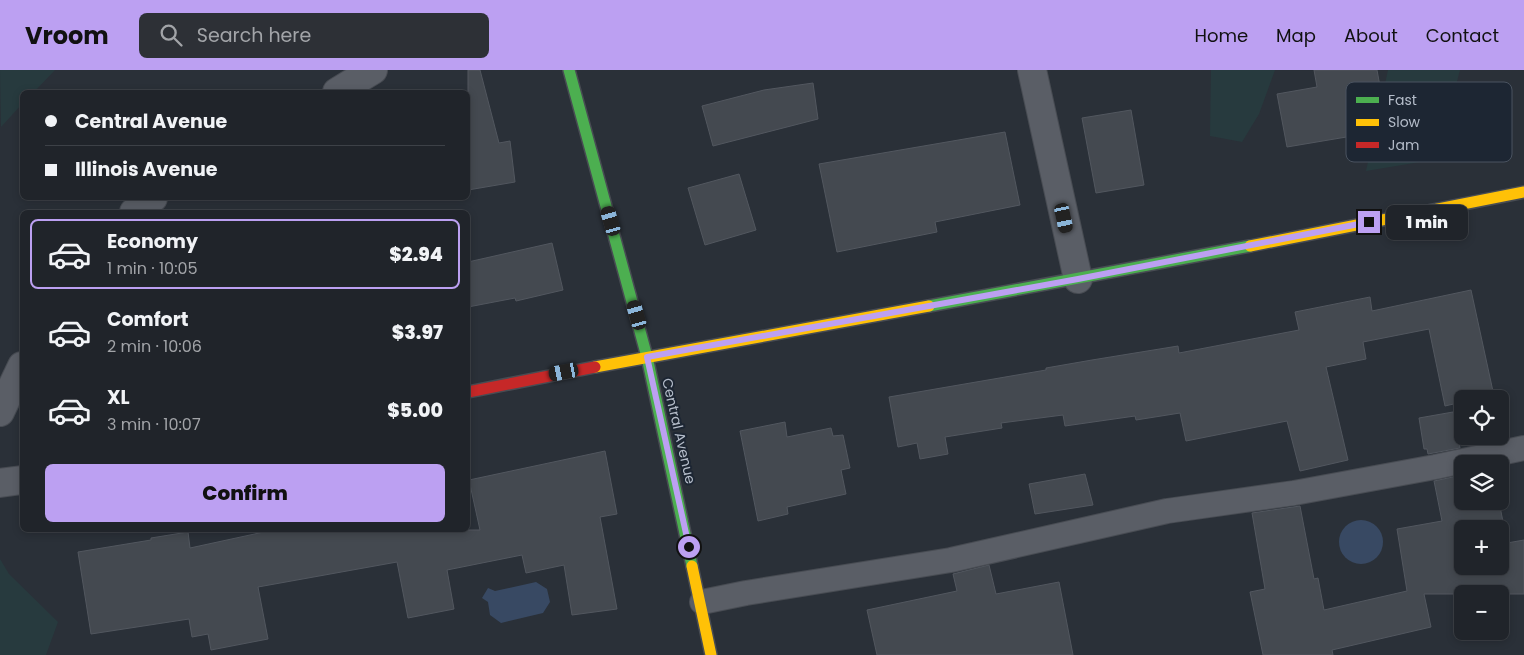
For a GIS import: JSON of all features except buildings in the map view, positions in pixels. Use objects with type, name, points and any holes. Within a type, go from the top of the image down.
[{"type":"street","points":[[340,90],[373,70]]},
{"type":"street","name":"Central Avenue","points":[[569,70],[647,357],[702,602],[711,655]]},
{"type":"street","points":[[1032,70],[1078,279]]},
{"type":"street","points":[[470,392],[647,357],[1078,279],[1524,192]]},
{"type":"street","points":[[137,210],[150,200]]},
{"type":"street","points":[[0,412],[20,370]]},
{"type":"street","points":[[0,483],[20,480]]},
{"type":"lane","points":[[702,602],[746,593],[951,560],[1167,511],[1294,493],[1436,467],[1524,448]]},
{"type":"green space","points":[[0,70],[55,70],[36,90],[20,90],[20,106],[1,127]]},
{"type":"green space","points":[[1211,70],[1275,70],[1259,114],[1242,142],[1210,136]]},
{"type":"green space","points":[[1388,70],[1460,70],[1457,82],[1385,82]]},
{"type":"green space","points":[[1368,162],[1420,162],[1366,171]]},
{"type":"green space","points":[[0,559],[9,574],[58,622],[46,655],[0,655]]},
{"type":"water","points":[[1361,520],[1373,524],[1379,530],[1383,542],[1379,554],[1373,560],[1361,564],[1349,560],[1343,554],[1339,542],[1343,530],[1349,524]]},
{"type":"water","points":[[536,582],[547,589],[550,602],[543,613],[501,623],[490,615],[488,602],[482,598],[488,588],[495,591]]},
{"type":"traffic: fast","points":[[569,70],[647,357],[692,566]]},
{"type":"traffic: fast","points":[[929,306],[1250,246]]},
{"type":"traffic: slow","points":[[1250,246],[1524,192]]},
{"type":"traffic: slow","points":[[595,367],[929,306]]},
{"type":"traffic: slow","points":[[692,566],[711,655]]},
{"type":"traffic: jam","points":[[470,392],[595,367]]},
{"type":"route","points":[[689,547],[647,357],[1078,279],[1369,222]]}]
